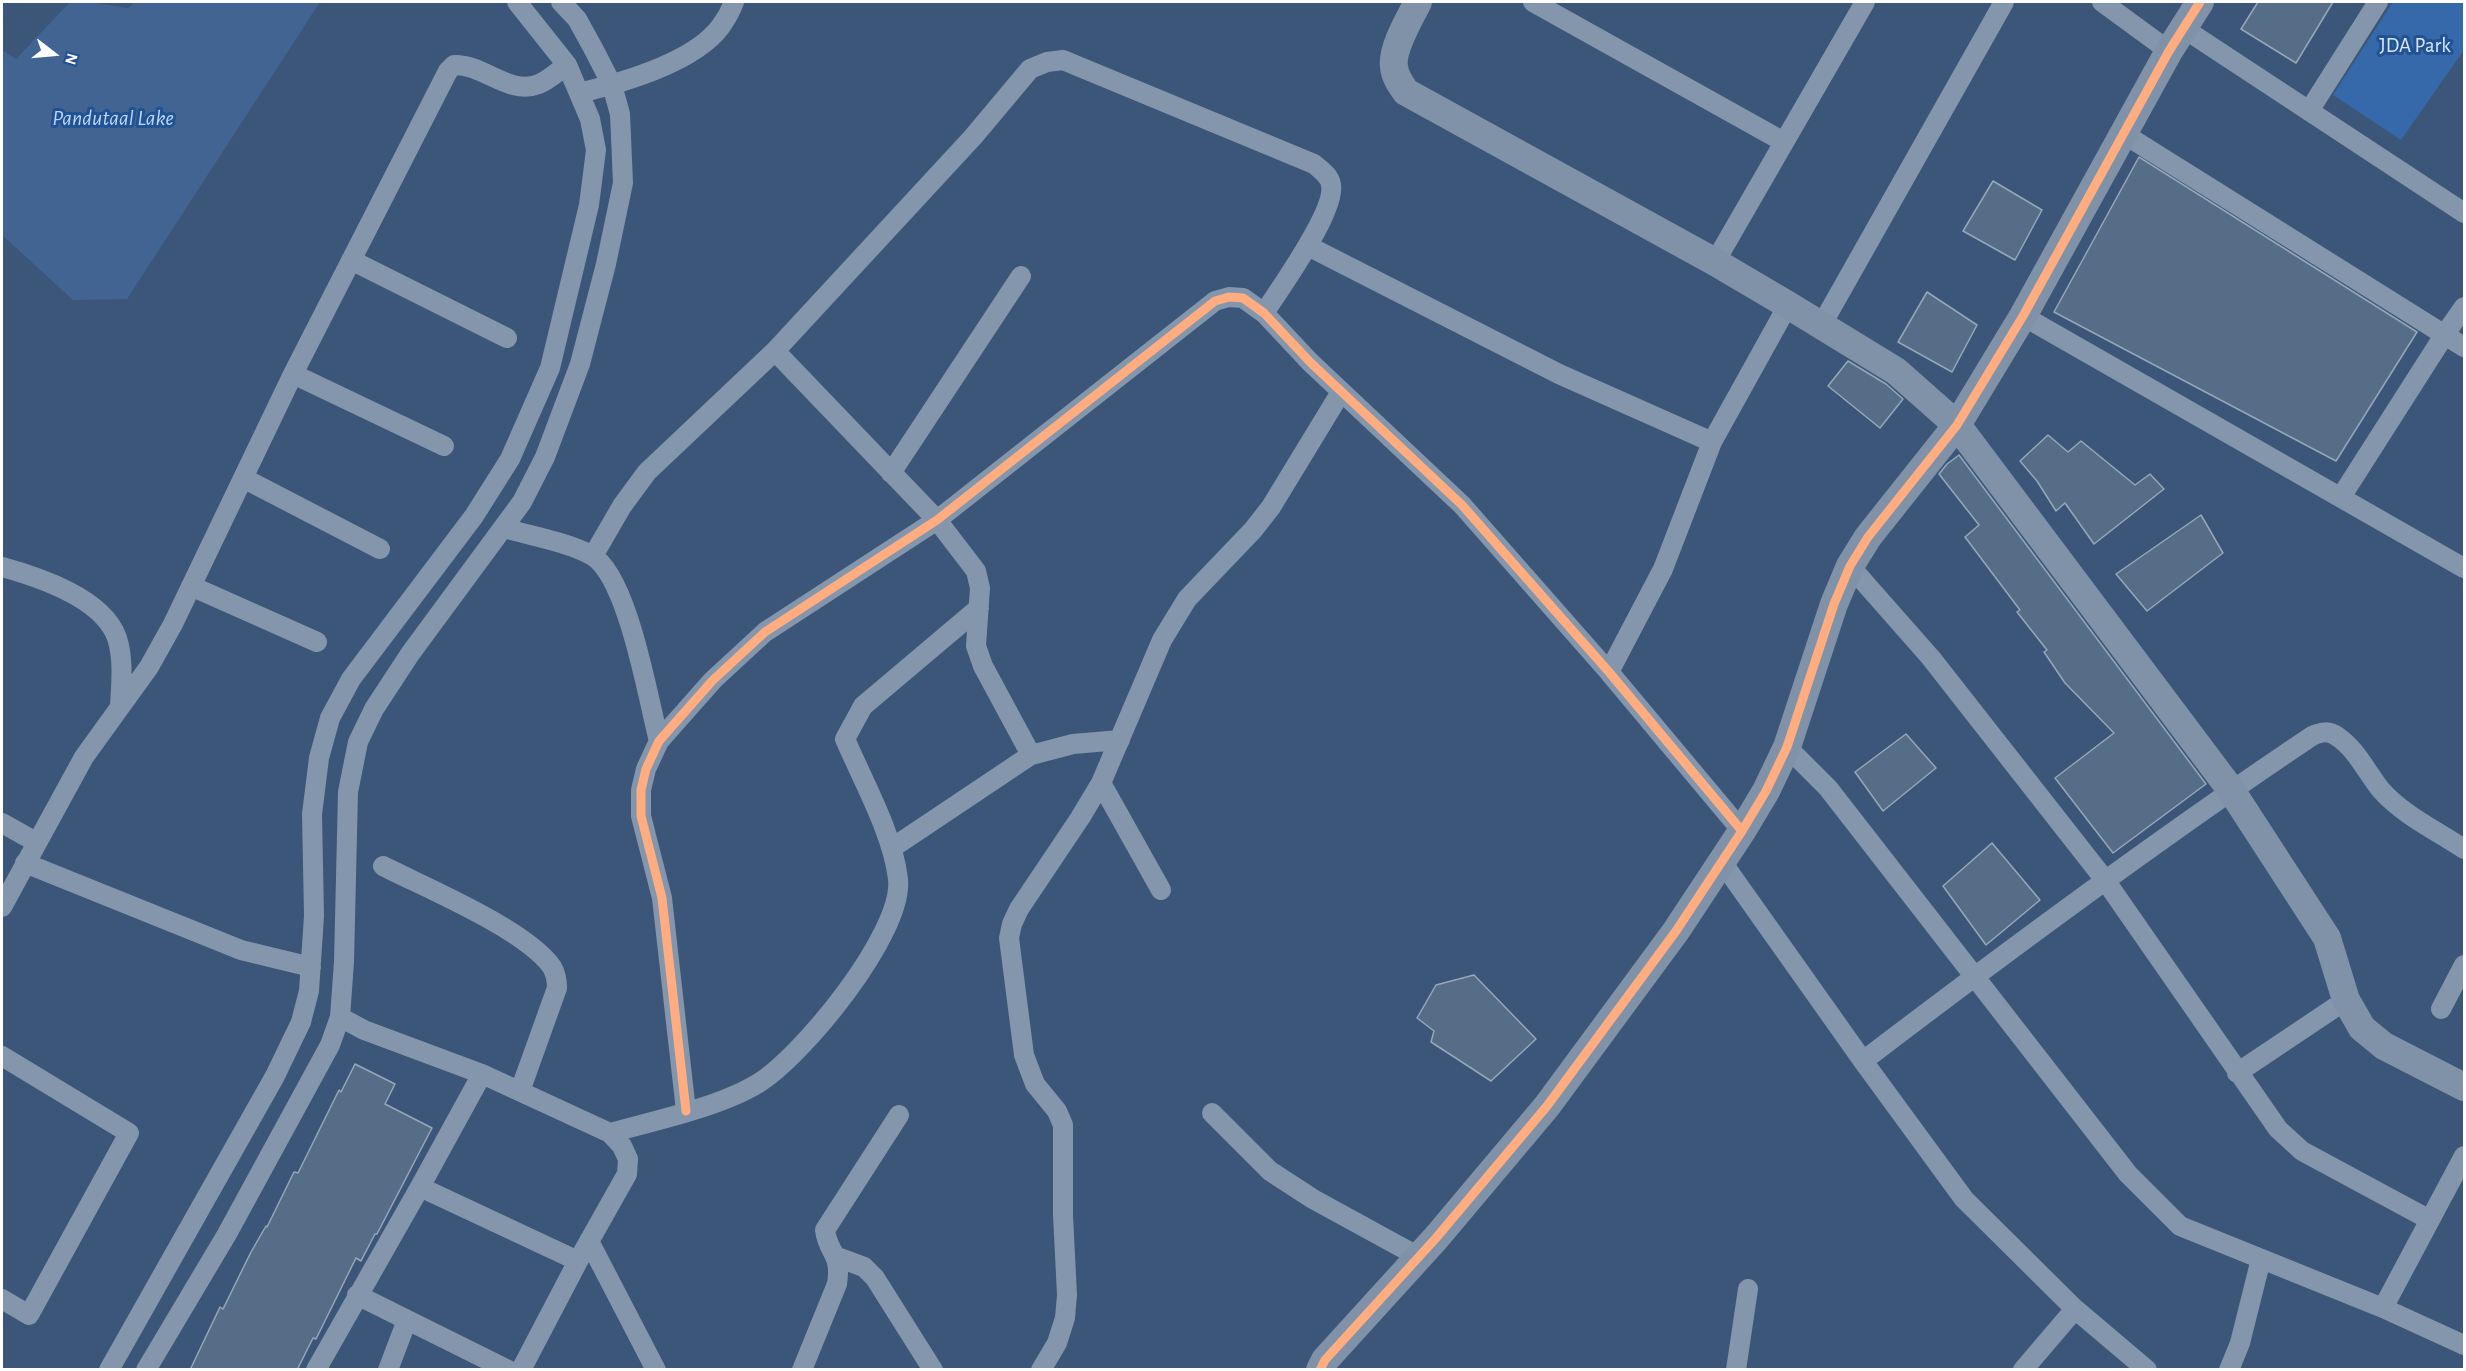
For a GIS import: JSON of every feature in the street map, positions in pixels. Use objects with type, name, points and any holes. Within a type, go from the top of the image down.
[{"type":"street","points":[[109,1370],[275,1077],[301,1022],[309,991],[314,916],[312,814],[319,758],[330,718],[351,679],[474,516],[510,459],[550,368],[589,205],[596,150],[590,119],[567,65],[517,2]]},
{"type":"street","points":[[146,1370],[227,1234],[330,1045],[340,1017],[348,792],[358,742],[374,709],[410,654],[522,502],[545,457],[580,364],[606,264],[623,183],[620,114],[612,85],[577,19],[561,2]]},
{"type":"street","points":[[579,93],[612,85],[662,67],[696,48],[720,27],[734,2]]},
{"type":"street","points":[[1418,2],[1395,52],[1393,66],[1397,79],[1407,92],[1715,262],[1788,305],[1896,371],[1957,426],[2231,790],[2327,938],[2346,1000],[2362,1028],[2385,1046],[2464,1087]]},
{"type":"street","points":[[1533,2],[1784,142]]},
{"type":"street","points":[[1715,262],[1865,2]]},
{"type":"street","points":[[1821,326],[2004,2]]},
{"type":"street","points":[[2102,2],[2309,111],[2464,213]]},
{"type":"street","points":[[1320,1370],[1325,1360],[1419,1257],[1547,1106],[1676,931],[1742,831],[1766,791],[1786,747],[1834,604],[1850,566],[1868,537],[1957,426],[2023,316],[2176,39],[2200,2]]},
{"type":"street","points":[[2309,111],[2378,2]]},
{"type":"street","points":[[593,556],[622,506],[648,472],[775,351],[974,137],[1030,69],[1047,62],[1063,60],[1314,164],[1324,173],[1331,184],[1331,197],[1308,246],[1264,313]]},
{"type":"street","points":[[2,907],[84,757],[149,667],[191,586],[293,374],[448,71],[454,65],[465,64],[519,87],[539,84],[567,65]]},
{"type":"street","points":[[2124,134],[2464,347]]},
{"type":"street","points":[[1308,246],[1559,374],[1713,442]]},
{"type":"street","points":[[351,260],[507,338]]},
{"type":"street","points":[[891,473],[1020,276]]},
{"type":"street","points":[[686,1111],[662,898],[641,816],[641,790],[645,769],[659,741],[713,680],[765,632],[937,520],[1215,301],[1229,297],[1243,298],[1264,313],[1341,392],[1462,505],[1608,672],[1742,831]]},
{"type":"street","points":[[1608,672],[1663,569],[1713,442],[1788,305]]},
{"type":"street","points":[[2341,497],[2464,307]]},
{"type":"street","points":[[2023,316],[2464,568]]},
{"type":"street","points":[[775,351],[937,520],[975,571],[980,588],[975,633],[976,646],[983,666],[1030,755]]},
{"type":"street","points":[[293,374],[444,446]]},
{"type":"street","points":[[1041,1370],[1060,1335],[1068,1295],[1063,1215],[1063,1125],[1057,1111],[1035,1084],[1024,1055],[1009,938],[1012,924],[1018,909],[1101,783],[1162,640],[1187,599],[1253,530],[1270,507],[1341,392]]},
{"type":"street","points":[[243,478],[380,549]]},
{"type":"street","points":[[504,528],[593,556],[614,579],[626,611],[659,741]]},
{"type":"street","points":[[1850,566],[1931,658],[2105,880],[2278,1129],[2302,1152],[2430,1220]]},
{"type":"street","points":[[2,567],[32,576],[65,590],[100,613],[116,636],[122,665],[120,707]]},
{"type":"street","points":[[191,586],[317,642]]},
{"type":"street","points":[[610,1133],[729,1098],[756,1085],[782,1066],[812,1034],[872,956],[890,921],[896,901],[898,881],[892,848],[845,739],[863,706],[979,608]]},
{"type":"street","points":[[1863,1061],[2105,880],[2231,790],[2312,736],[2323,732],[2336,735],[2350,748],[2382,792],[2410,814],[2464,849]]},
{"type":"street","points":[[892,848],[1030,755],[1073,744],[1119,740]]},
{"type":"street","points":[[1786,747],[1828,788],[2128,1174],[2180,1226],[2384,1308],[2464,1345]]},
{"type":"street","points":[[1101,783],[1161,890]]},
{"type":"street","points":[[2,823],[36,842]]},
{"type":"street","points":[[1722,862],[1964,1199],[2074,1309],[2147,1370]]},
{"type":"street","points":[[25,863],[241,950],[311,967]]},
{"type":"street","points":[[383,866],[517,936],[543,956],[552,968],[557,977],[557,988],[519,1091]]},
{"type":"street","points":[[2441,1009],[2464,965]]},
{"type":"street","points":[[2237,1073],[2346,1000]]},
{"type":"street","points":[[340,1017],[364,1030],[482,1074],[610,1133],[622,1146],[628,1159],[627,1174],[521,1370]]},
{"type":"street","points":[[2,1056],[129,1133],[30,1315],[2,1299]]},
{"type":"street","points":[[316,1370],[482,1074]]},
{"type":"street","points":[[1212,1113],[1270,1171],[1312,1199],[1419,1257]]},
{"type":"street","points":[[802,1370],[837,1284],[839,1269],[837,1257],[826,1239],[825,1230],[899,1115]]},
{"type":"street","points":[[2384,1308],[2464,1156]]},
{"type":"street","points":[[420,1187],[578,1261]]},
{"type":"street","points":[[589,1241],[656,1370]]},
{"type":"street","points":[[837,1257],[864,1266],[875,1278],[933,1370]]},
{"type":"street","points":[[2229,1370],[2240,1343],[2260,1259]]},
{"type":"street","points":[[1736,1370],[1748,1289]]},
{"type":"street","points":[[357,1295],[508,1370]]},
{"type":"street","points":[[2023,1370],[2074,1309]]},
{"type":"street","points":[[388,1370],[407,1320]]},
{"type":"green space","name":"JDA Park","points":[[2393,2],[2464,2],[2464,50],[2401,140],[2333,95]]},
{"type":"water","name":"Pandutaal Lake","points":[[70,2],[88,2],[128,8],[135,2],[320,2],[127,299],[73,300],[2,235],[2,50],[16,59]]},
{"type":"building","points":[[2258,2],[2333,2],[2296,63],[2241,29]]},
{"type":"building","points":[[2139,157],[2417,332],[2336,461],[2054,312]]},
{"type":"building","points":[[1993,181],[2042,210],[2015,260],[1963,231]]},
{"type":"building","points":[[1927,292],[1977,325],[1952,372],[1898,342]]},
{"type":"building","points":[[1848,361],[1886,384],[1903,399],[1880,428],[1828,386]]},
{"type":"building","points":[[2048,435],[2068,452],[2081,441],[2135,485],[2150,474],[2164,489],[2094,544],[2065,503],[2056,511],[2037,481],[2020,461]]},
{"type":"building","points":[[1959,455],[2206,784],[2113,853],[2055,778],[2114,733],[2065,683],[2044,652],[2047,650],[2017,612],[2020,610],[1965,537],[1979,525],[1939,474]]},
{"type":"building","points":[[2201,515],[2223,553],[2147,611],[2116,574]]},
{"type":"building","points":[[1906,734],[1936,768],[1883,811],[1855,772]]},
{"type":"building","points":[[1992,843],[2040,900],[1986,945],[1943,886]]},
{"type":"building","points":[[1474,975],[1536,1039],[1491,1081],[1431,1042],[1434,1031],[1417,1018],[1436,985]]},
{"type":"building","points":[[355,1064],[395,1084],[385,1104],[432,1128],[377,1234],[361,1261],[356,1258],[316,1339],[313,1338],[297,1370],[190,1370],[220,1307],[223,1309],[294,1172],[298,1173],[339,1090],[341,1092]]},
{"type":"cycle path","points":[[1320,1370],[1325,1360],[1436,1238],[1547,1106],[1676,931],[1742,831],[1766,791],[1787,747],[1834,604],[1850,566],[1868,537],[1957,425],[2023,316],[2169,51],[2200,2]]},
{"type":"cycle path","points":[[686,1111],[662,898],[641,816],[641,790],[646,769],[659,741],[713,680],[765,632],[937,520],[1215,301],[1229,297],[1243,298],[1264,313],[1310,362],[1462,505],[1609,672],[1742,831]]}]
